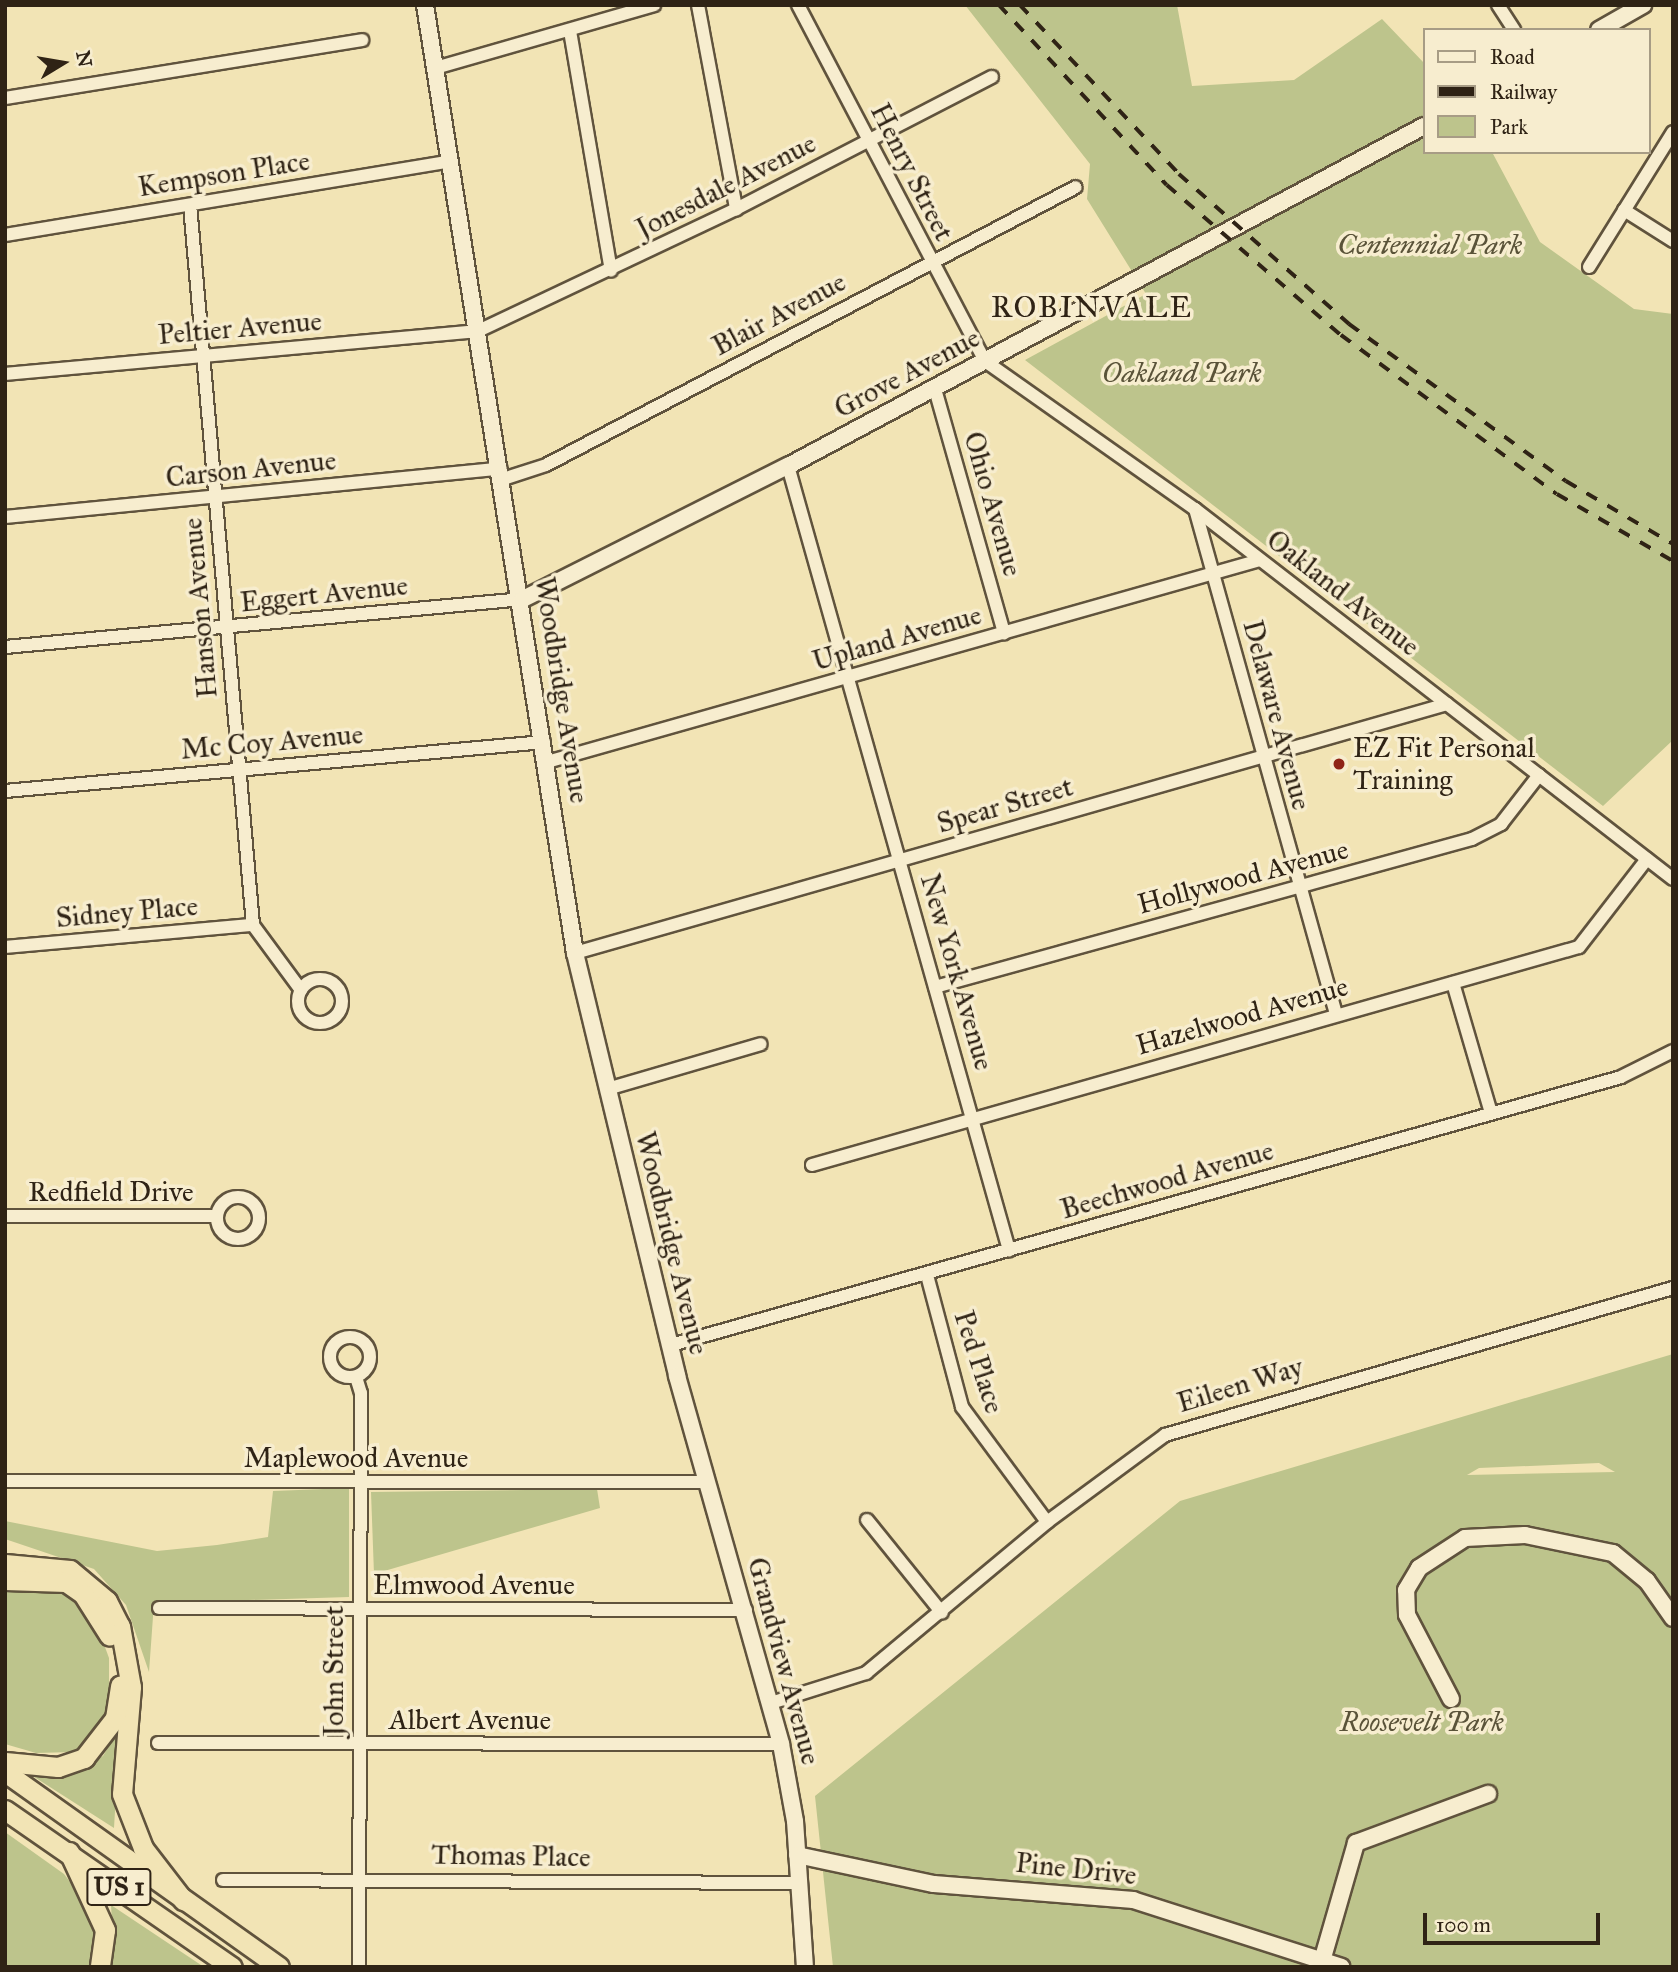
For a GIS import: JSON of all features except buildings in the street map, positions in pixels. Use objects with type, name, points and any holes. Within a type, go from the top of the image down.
[{"type":"highway","points":[[5,1556],[70,1570],[93,1584],[120,1626],[131,1687],[122,1794],[143,1848],[183,1900]]},
{"type":"highway","points":[[7,1576],[33,1564]]},
{"type":"highway","points":[[5,1762],[58,1767],[84,1758],[115,1718],[120,1686],[105,1621],[83,1594],[40,1576],[7,1576]]},
{"type":"highway","name":"US 1","points":[[5,1772],[279,1967]]},
{"type":"highway","name":"US 1","points":[[5,1810],[68,1851],[232,1967]]},
{"type":"highway","points":[[68,1851],[105,1930],[100,1967]]},
{"type":"street","name":"Woodbridge Avenue","points":[[425,5],[523,599],[575,953],[677,1376]]},
{"type":"street","points":[[435,68],[654,5]]},
{"type":"street","points":[[698,5],[736,209]]},
{"type":"street","name":"Henry Street","points":[[798,5],[985,361]]},
{"type":"street","points":[[1498,5],[1513,28]]},
{"type":"street","points":[[1603,28],[1643,5]]},
{"type":"street","points":[[570,30],[611,271]]},
{"type":"street","points":[[5,98],[362,40]]},
{"type":"street","name":"Jonesdale Avenue","points":[[478,331],[611,271],[992,77]]},
{"type":"street","name":"Grove Avenue","points":[[523,599],[935,389],[1422,127]]},
{"type":"street","points":[[1589,267],[1673,132]]},
{"type":"street","name":"Kempson Place","points":[[5,236],[450,161]]},
{"type":"street","name":"Blair Avenue","points":[[502,474],[546,464],[1076,187]]},
{"type":"street","name":"Hanson Avenue","points":[[190,205],[253,925]]},
{"type":"street","points":[[1624,210],[1673,241]]},
{"type":"street","name":"Peltier Avenue","points":[[5,374],[478,331]]},
{"type":"street","name":"Oakland Avenue","points":[[985,361],[1195,509],[1669,876]]},
{"type":"street","name":"Ohio Avenue","points":[[935,389],[1004,633]]},
{"type":"street","name":"New York Avenue","points":[[788,466],[974,1118],[1009,1250]]},
{"type":"street","name":"Carson Avenue","points":[[5,517],[502,474]]},
{"type":"street","name":"Delaware Avenue","points":[[1195,509],[1336,1014]]},
{"type":"street","name":"Upland Avenue","points":[[547,762],[1260,560]]},
{"type":"street","name":"Eggert Avenue","points":[[5,647],[523,599]]},
{"type":"street","name":"Spear Street","points":[[575,953],[1447,705]]},
{"type":"street","name":"Mc Coy Avenue","points":[[5,791],[544,742]]},
{"type":"street","name":"Hollywood Avenue","points":[[935,987],[1299,887],[1487,832],[1512,813],[1539,775]]},
{"type":"street","name":"Hazelwood Avenue","points":[[812,1165],[1579,947],[1647,859]]},
{"type":"street","points":[[253,925],[301,990]]},
{"type":"street","name":"Sidney Place","points":[[5,947],[253,925]]},
{"type":"street","points":[[1453,983],[1491,1113]]},
{"type":"street","points":[[607,1089],[761,1044]]},
{"type":"street","name":"Beechwood Avenue","points":[[671,1345],[927,1275],[1621,1077],[1673,1051]]},
{"type":"street","name":"Redfield Drive","points":[[5,1216],[217,1216]]},
{"type":"street","name":"Ped Place","points":[[927,1275],[962,1407],[1047,1522]]},
{"type":"street","name":"Eileen Way","points":[[771,1703],[866,1674],[942,1613],[1047,1522],[1165,1435],[1203,1419],[1673,1288]]},
{"type":"street","name":"Grandview Avenue","points":[[677,1376],[746,1610],[781,1744],[797,1855],[804,1967]]},
{"type":"street","name":"John Street","points":[[356,1377],[361,1393],[359,1967]]},
{"type":"street","name":"Maplewood Avenue","points":[[5,1481],[707,1482]]},
{"type":"street","points":[[867,1520],[942,1613]]},
{"type":"street","points":[[1451,1699],[1411,1625],[1406,1590],[1426,1561],[1465,1538],[1525,1535],[1613,1553],[1647,1581],[1673,1618]]},
{"type":"street","name":"Elmwood Avenue","points":[[159,1608],[746,1610]]},
{"type":"street","name":"Albert Avenue","points":[[158,1743],[781,1744]]},
{"type":"street","points":[[1322,1961],[1356,1843],[1488,1794]]},
{"type":"street","name":"Pine Drive","points":[[797,1855],[921,1883],[1132,1900],[1342,1967]]},
{"type":"street","name":"Thomas Place","points":[[223,1880],[799,1883]]},
{"type":"green space","points":[[965,5],[1177,5],[1192,86],[1294,80],[1382,19],[1422,61],[1422,154],[1493,154],[1540,242],[1634,309],[1673,314],[1673,740],[1603,806],[1025,360],[1146,294],[1087,199],[1090,164]]},
{"type":"green space","name":"Roosevelt Park","points":[[1673,1354],[1673,1967],[833,1967],[815,1796],[1180,1501]],"holes":[[[1599,1463],[1615,1472],[1467,1475],[1479,1468]]]},
{"type":"green space","points":[[349,1488],[349,1597],[154,1603],[149,1672],[126,1605],[94,1569],[5,1539],[5,1521],[157,1551],[217,1545],[268,1537],[273,1491]]},
{"type":"green space","points":[[597,1489],[600,1508],[374,1574],[371,1492]]},
{"type":"green space","points":[[5,1589],[69,1591],[94,1617],[109,1658],[109,1706],[90,1741],[73,1752],[36,1753],[5,1744]]},
{"type":"green space","points":[[120,1727],[114,1828],[28,1773],[67,1774],[103,1756]]},
{"type":"green space","points":[[5,1832],[64,1874],[91,1909],[99,1933],[92,1967],[5,1967]]},
{"type":"green space","points":[[111,1905],[204,1967],[106,1967],[114,1955]]},
{"type":"railway","points":[[999,5],[1167,185],[1341,335],[1557,494],[1673,561]]},
{"type":"railway","points":[[1020,5],[1179,174],[1349,324],[1566,481],[1673,544]]},
{"type":"place","name":"EZ Fit Personal Training","points":[[1339,764]]},
{"type":"district","name":"ROBINVALE","points":[[1092,307]]},
{"type":"park label","name":"Centennial Park","points":[[1430,245]]},
{"type":"park label","name":"Oakland Park","points":[[1182,373]]}]
